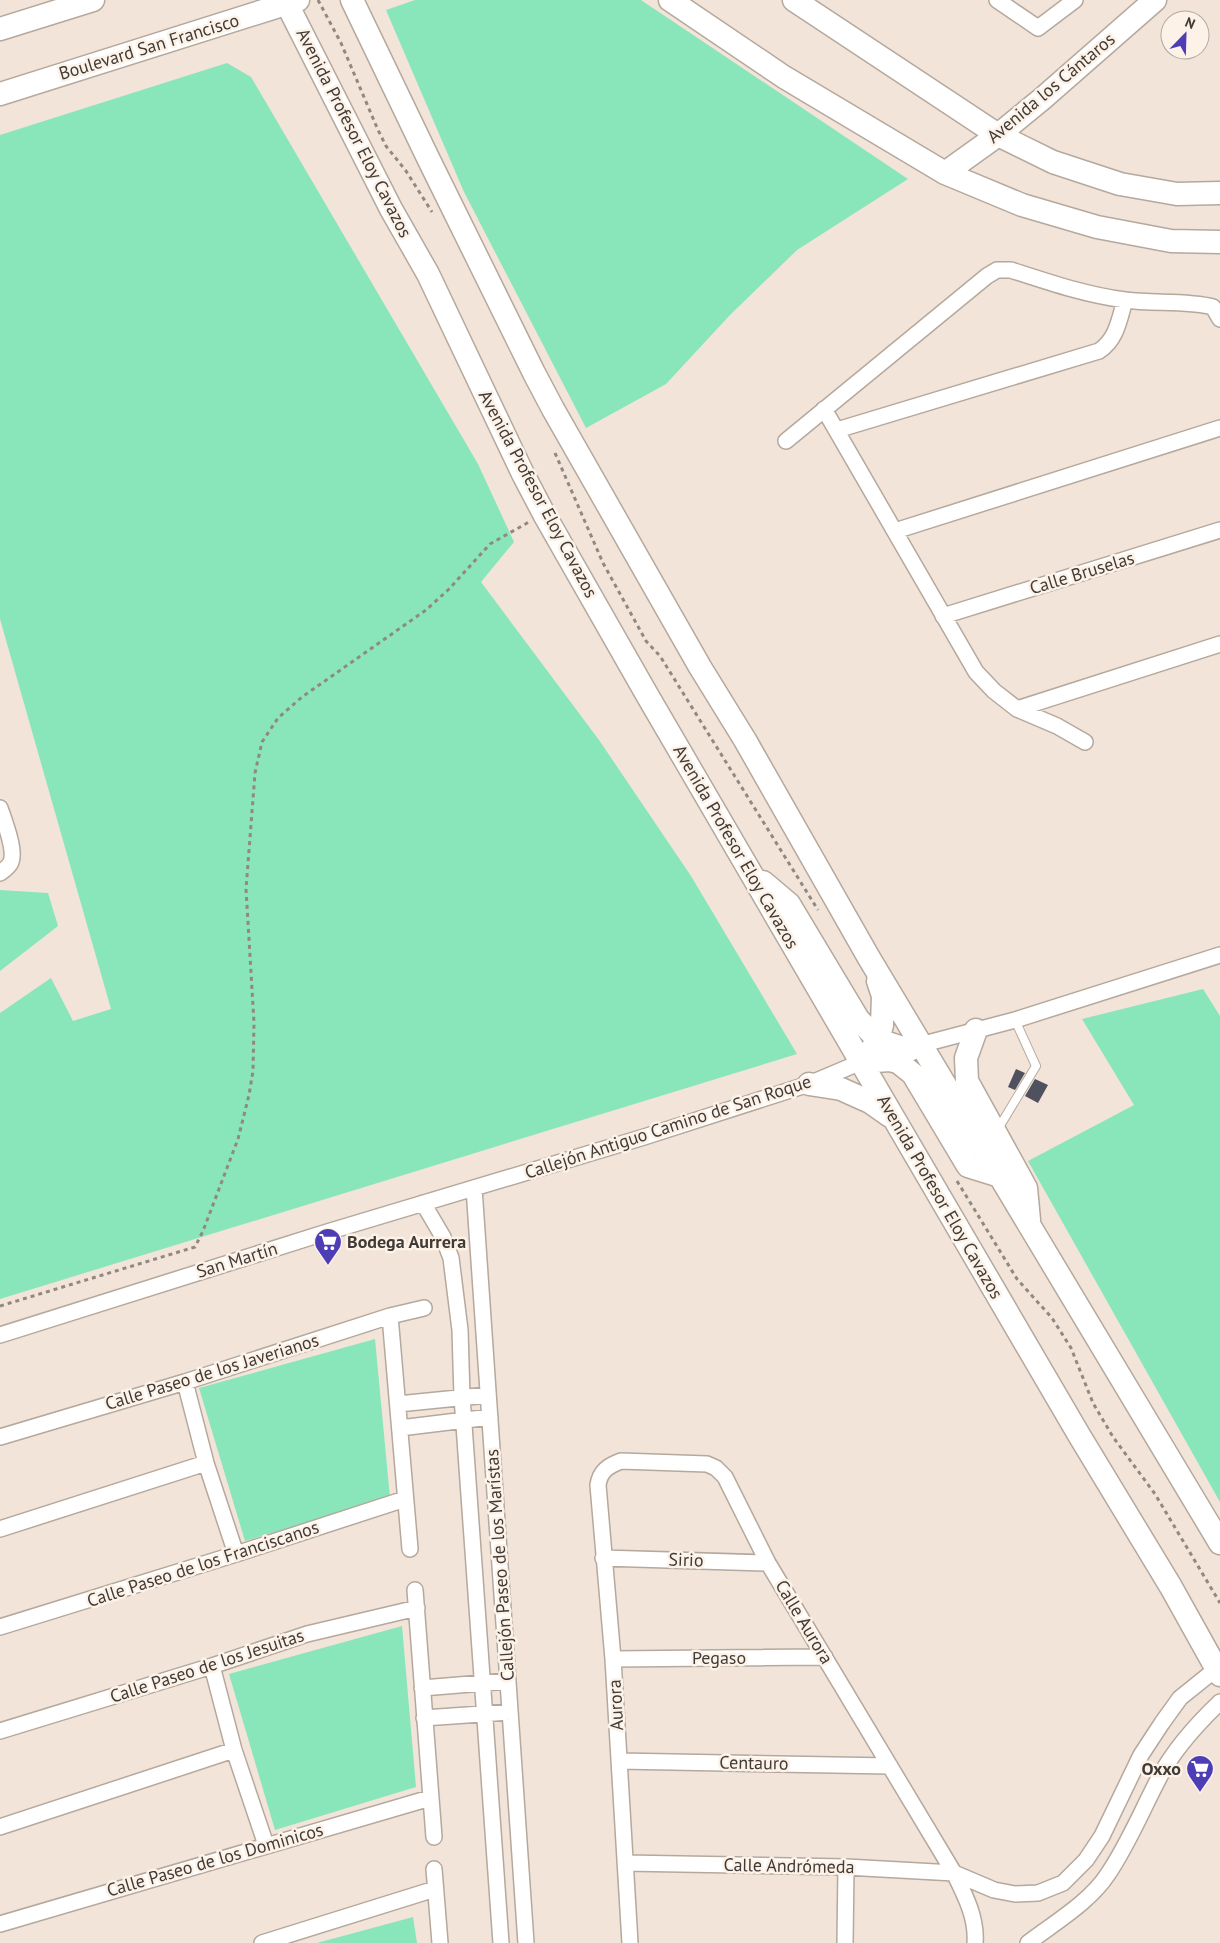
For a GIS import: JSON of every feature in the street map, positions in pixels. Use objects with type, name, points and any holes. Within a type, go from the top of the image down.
[{"type":"main road","points":[[0,29],[93,0]]},
{"type":"main road","points":[[352,0],[534,374],[695,658],[745,740],[877,976],[1029,1224],[1220,1544]]},
{"type":"main road","points":[[670,0],[784,77],[945,173],[1022,205],[1098,227],[1171,240],[1220,242]]},
{"type":"main road","points":[[794,0],[998,135],[1053,162],[1120,184],[1177,194],[1220,193]]},
{"type":"main road","name":"Avenida los Cántaros","points":[[945,173],[998,135],[1042,99],[1155,0]]},
{"type":"main road","name":"Boulevard San Francisco","points":[[0,94],[290,1]]},
{"type":"main road","name":"Avenida Profesor Eloy Cavazos","points":[[290,1],[391,210],[428,274],[523,474],[544,514],[861,1062],[1079,1435],[1171,1587],[1218,1672]]},
{"type":"main road","points":[[750,871],[789,904],[858,1019],[878,1040],[909,1050],[920,1045]]},
{"type":"main road","points":[[847,1001],[860,1006],[874,1000],[877,976]]},
{"type":"main road","points":[[861,1062],[878,1040],[882,1025],[883,996],[877,976]]},
{"type":"main road","points":[[976,1030],[966,1058],[967,1081],[1026,1188],[1029,1224]]},
{"type":"main road","points":[[861,1062],[890,1060],[898,1062],[913,1074],[968,1166],[1000,1176]]},
{"type":"main road","points":[[809,1084],[841,1089],[870,1102],[896,1121]]},
{"type":"street","points":[[997,0],[1038,28],[1075,0]]},
{"type":"street","points":[[786,441],[987,276],[997,270],[1010,270],[1080,291],[1125,300],[1165,304],[1202,304],[1213,307],[1219,314],[1220,319]]},
{"type":"street","points":[[837,430],[1099,351],[1109,344],[1114,336],[1125,300]]},
{"type":"street","points":[[824,409],[976,672],[994,691],[1017,709],[1057,726],[1085,742]]},
{"type":"street","points":[[895,531],[1220,428]]},
{"type":"street","name":"Calle Bruselas","points":[[943,616],[1220,530]]},
{"type":"street","points":[[1017,709],[1220,644]]},
{"type":"street","points":[[0,808],[10,842],[4,868]]},
{"type":"street","points":[[920,1045],[1015,1020],[1220,955]]},
{"type":"street","name":"Callejón Antiguo Camino de San Roque","points":[[474,1188],[644,1137],[809,1084],[861,1062]]},
{"type":"street","name":"San Martín","points":[[0,1334],[474,1188]]},
{"type":"street","name":"Callejón Paseo de los Marístas","points":[[474,1188],[526,1943]]},
{"type":"street","name":"Callejón Paseo de los Marístas","points":[[423,1203],[443,1237],[451,1258],[460,1330],[462,1397],[501,1943]]},
{"type":"street","name":"Calle Paseo de los Javerianos","points":[[0,1437],[185,1382],[390,1316],[424,1308]]},
{"type":"street","points":[[390,1316],[410,1549]]},
{"type":"street","points":[[185,1382],[206,1463],[236,1554]]},
{"type":"street","points":[[398,1404],[488,1396]]},
{"type":"street","points":[[400,1428],[490,1417]]},
{"type":"street","name":"Calle Aurora","points":[[604,1469],[621,1461],[707,1464],[716,1468],[725,1477],[768,1563],[954,1873],[970,1907],[976,1936],[975,1943]]},
{"type":"street","points":[[0,1530],[206,1463]]},
{"type":"street","name":"Aurora","points":[[604,1469],[599,1476],[598,1485],[613,1659],[630,1943]]},
{"type":"street","name":"Calle Paseo de los Franciscanos","points":[[0,1627],[406,1499]]},
{"type":"street","name":"Sirio","points":[[603,1558],[768,1563]]},
{"type":"street","points":[[415,1590],[434,1837]]},
{"type":"street","name":"Calle Paseo de los Jesuitas","points":[[0,1731],[212,1666],[307,1634],[417,1608]]},
{"type":"street","name":"Pegaso","points":[[613,1659],[825,1657]]},
{"type":"street","points":[[212,1666],[234,1750],[266,1845]]},
{"type":"street","points":[[954,1873],[994,1890],[1015,1894],[1038,1893],[1063,1884],[1086,1860],[1102,1836],[1141,1754],[1180,1698],[1218,1672]]},
{"type":"street","points":[[422,1688],[508,1681]]},
{"type":"street","points":[[1028,1943],[1080,1904],[1108,1875],[1140,1819],[1160,1775],[1178,1747],[1198,1723],[1220,1702]]},
{"type":"street","points":[[424,1718],[484,1712],[510,1712]]},
{"type":"street","points":[[0,1828],[234,1750]]},
{"type":"street","name":"Centauro","points":[[619,1761],[890,1766]]},
{"type":"street","name":"Calle Paseo de los Dominicos","points":[[0,1924],[430,1798]]},
{"type":"street","points":[[1116,1807],[1140,1819]]},
{"type":"street","name":"Calle Andrómeda","points":[[625,1863],[846,1867],[954,1873]]},
{"type":"street","points":[[845,1943],[846,1867]]},
{"type":"street","points":[[434,1869],[440,1943]]},
{"type":"street","points":[[1063,1884],[1080,1904]]},
{"type":"street","points":[[262,1943],[289,1939],[435,1889]]},
{"type":"lane","points":[[996,1133],[1036,1066],[1015,1020]]},
{"type":"path","points":[[318,0],[341,43],[382,138],[436,218]]},
{"type":"path","points":[[554,450],[595,546],[646,641],[660,656],[818,910]]},
{"type":"path","points":[[0,1306],[195,1247],[203,1231],[238,1139],[253,1072],[254,1023],[246,889],[255,773],[262,742],[278,718],[302,697],[426,610],[449,589],[490,544],[544,514]]},
{"type":"path","points":[[957,1180],[1017,1278],[1052,1318],[1071,1348],[1093,1403],[1113,1437],[1155,1494],[1220,1603]]},
{"type":"green space","points":[[415,0],[641,0],[908,179],[797,250],[730,315],[666,384],[586,428],[464,192],[386,10]]},
{"type":"green space","points":[[227,63],[251,77],[478,464],[514,542],[481,582],[599,740],[691,876],[797,1054],[0,1299],[0,1013],[51,978],[73,1021],[111,1009],[0,619],[0,135]]},
{"type":"green space","points":[[0,890],[48,893],[58,926],[0,971]]},
{"type":"green space","points":[[1203,989],[1220,1016],[1220,1502],[1028,1161],[1134,1105],[1082,1019]]},
{"type":"green space","points":[[375,1339],[390,1498],[245,1541],[199,1388]]},
{"type":"green space","points":[[402,1626],[416,1787],[275,1830],[229,1674]]},
{"type":"green space","points":[[413,1917],[417,1943],[317,1943]]},
{"type":"building","points":[[1016,1069],[1025,1073],[1015,1090],[1008,1087]]},
{"type":"building","points":[[1035,1079],[1048,1085],[1038,1103],[1025,1096]]},
{"type":"place","name":"Bodega Aurrera","points":[[328,1266]]},
{"type":"place","name":"Oxxo","points":[[1200,1793]]}]
